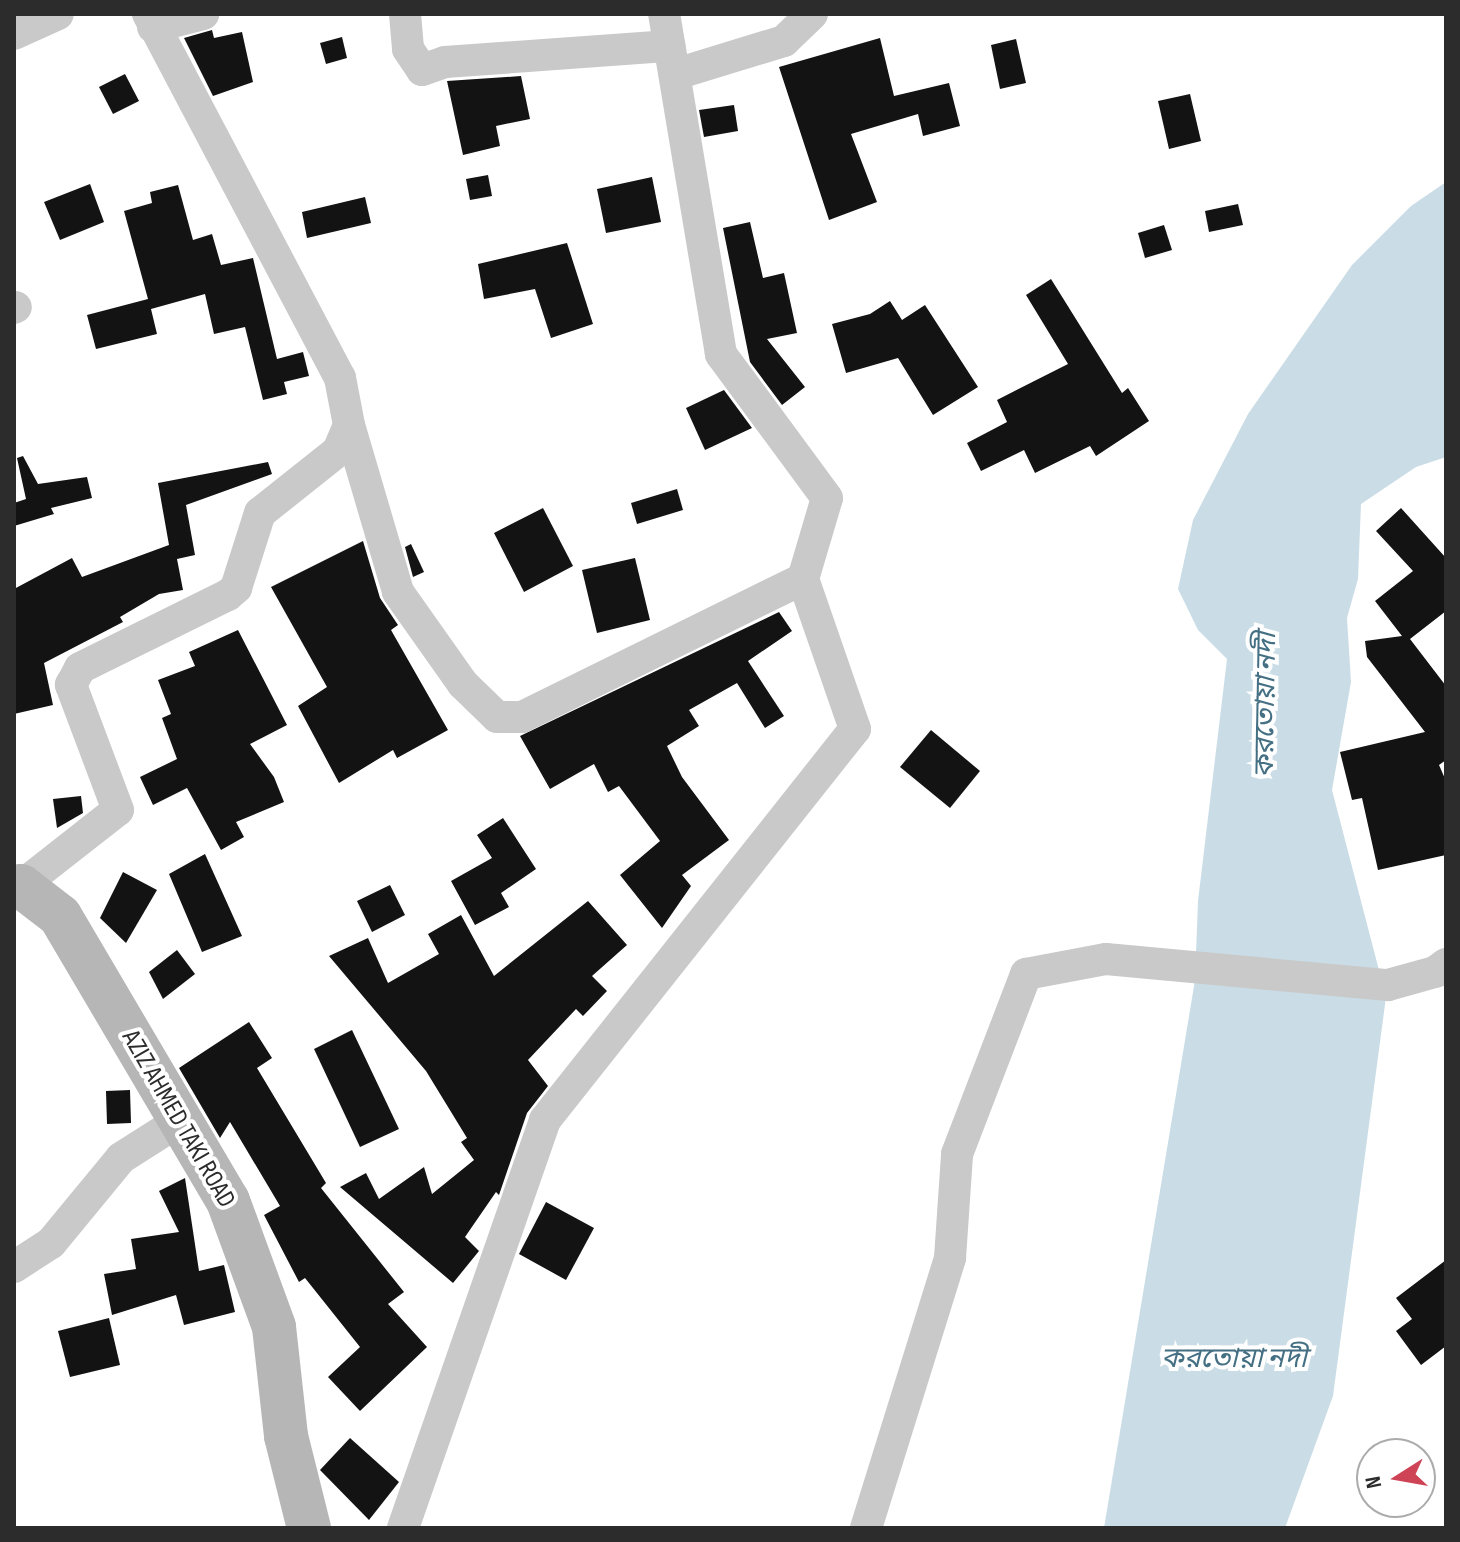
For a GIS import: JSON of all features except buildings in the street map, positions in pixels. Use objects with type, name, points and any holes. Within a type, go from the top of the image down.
[{"type":"street","points":[[14,34],[58,14]]},
{"type":"street","points":[[203,14],[150,20],[340,378],[349,425],[398,592],[463,684],[497,717],[522,717],[803,579]]},
{"type":"street","points":[[405,14],[408,49],[422,70],[445,62],[673,60],[784,41],[812,14]]},
{"type":"street","points":[[403,1528],[545,1120],[855,729],[803,579],[827,498],[721,354],[664,14]]},
{"type":"street","points":[[17,887],[118,810],[71,685],[80,668],[228,595],[236,588],[260,513],[338,451],[349,425]]},
{"type":"street","name":"AZIZ AHMED TAKI ROAD","points":[[17,887],[60,916],[228,1201],[274,1327],[286,1436],[309,1528]]},
{"type":"street","points":[[866,1528],[947,1272],[957,1154],[1026,974],[1106,959],[1388,985],[1435,972],[1446,964]]},
{"type":"street","points":[[14,1267],[51,1243],[121,1158],[179,1121]]},
{"type":"water","name":"করতোয়া নদী","points":[[1446,182],[1446,457],[1416,467],[1361,504],[1358,579],[1347,618],[1351,682],[1332,790],[1386,997],[1333,1396],[1285,1528],[1104,1528],[1195,980],[1198,901],[1227,659],[1198,630],[1178,589],[1193,520],[1248,414],[1352,265],[1411,206]]}]
